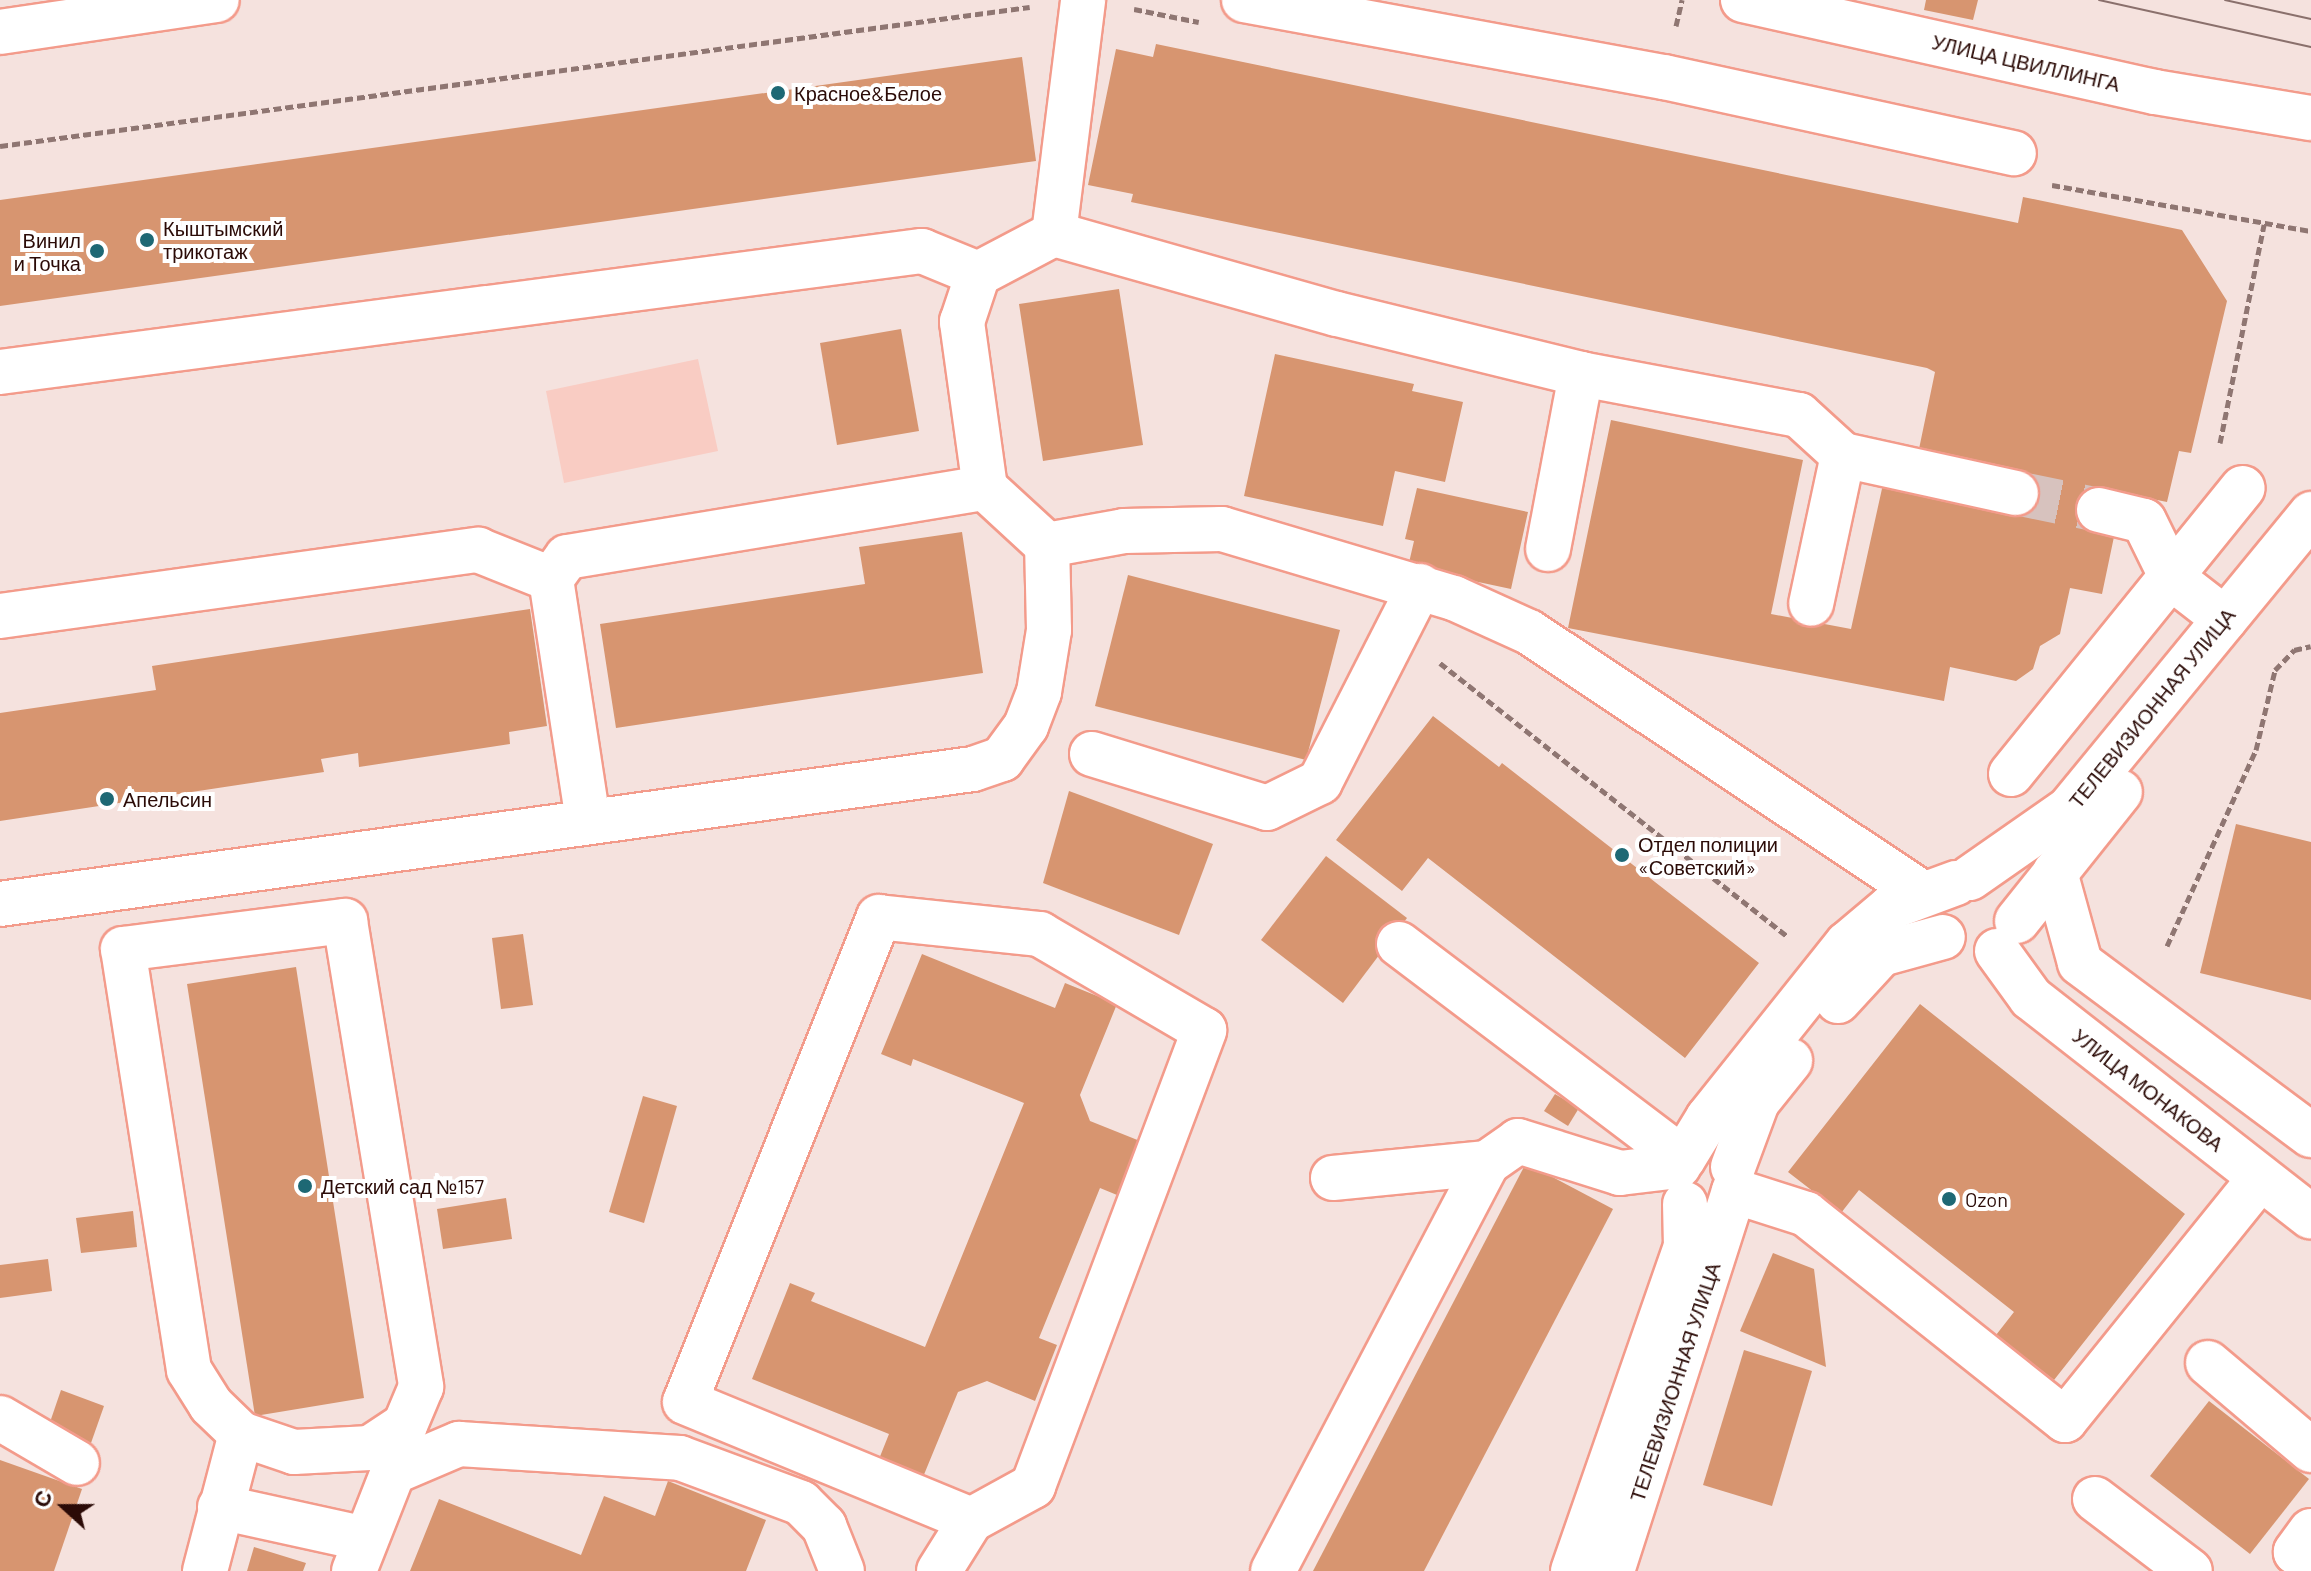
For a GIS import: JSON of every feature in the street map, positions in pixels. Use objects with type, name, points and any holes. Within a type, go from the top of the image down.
[{"type":"street","points":[[0,32],[217,0]]},
{"type":"street","points":[[1244,0],[1664,77],[2014,153]]},
{"type":"street","name":"УЛИЦА ЦВИЛЛИНГА","points":[[1743,0],[2155,92],[2311,118]]},
{"type":"street","points":[[1054,234],[1065,2]]},
{"type":"street","points":[[0,904],[973,769],[1002,759],[1026,726],[1039,692],[1049,630],[1047,545],[985,488],[962,322],[978,274],[1054,234],[1337,314],[1581,374],[1799,415],[1843,455],[2016,493]]},
{"type":"street","points":[[0,372],[922,251],[978,274]]},
{"type":"street","points":[[1548,549],[1581,374]]},
{"type":"street","points":[[1811,604],[1843,455]]},
{"type":"street","points":[[588,820],[551,579],[567,557],[985,488]]},
{"type":"street","points":[[2011,774],[2243,488]]},
{"type":"street","points":[[2099,510],[2144,521],[2172,578],[2225,619]]},
{"type":"street","name":"ТЕЛЕВИЗИОННАЯ УЛИЦА","points":[[1573,1571],[1686,1247],[1682,1176],[1708,1118],[1866,924],[1950,884],[2069,809],[2311,514]]},
{"type":"street","points":[[1047,545],[1124,531],[1222,529],[1420,586],[1529,632],[1950,884],[2004,888],[2007,936],[1973,957],[1943,937],[1940,901],[1950,884]]},
{"type":"street","points":[[0,616],[478,550],[551,579]]},
{"type":"street","name":"ТЕЛЕВИЗИОННАЯ УЛИЦА","points":[[2007,936],[2055,872],[2311,558]]},
{"type":"street","points":[[1092,754],[1267,808],[1320,782],[1420,586]]},
{"type":"street","points":[[2055,872],[2080,963],[2311,1135]]},
{"type":"street","points":[[939,1571],[971,1520],[1033,1486],[1204,1030],[1040,934],[879,917],[685,1402],[971,1520]]},
{"type":"street","points":[[345,921],[421,1387],[405,1425],[370,1448],[294,1452],[241,1434],[211,1405],[189,1370],[123,949],[345,921]]},
{"type":"street","name":"УЛИЦА МОНАКОВА","points":[[2007,936],[2031,998],[2311,1217]]},
{"type":"street","name":"ТЕЛЕВИЗИОННАЯ УЛИЦА","points":[[1612,1571],[1757,1102],[1862,971],[1881,954],[1943,937]]},
{"type":"street","points":[[1399,944],[1682,1176],[1700,1211],[1717,1209],[1734,1179],[1806,1214],[2065,1420],[2260,1178]]},
{"type":"street","points":[[1273,1571],[1487,1163],[1518,1141],[1620,1173],[1682,1176]]},
{"type":"street","points":[[1333,1178],[1487,1163]]},
{"type":"street","points":[[2208,1363],[2311,1450]]},
{"type":"street","points":[[0,1418],[77,1463]]},
{"type":"street","points":[[205,1571],[241,1434]]},
{"type":"street","points":[[220,1507],[360,1555],[393,1472],[459,1444],[680,1458],[801,1503],[824,1526],[842,1571]]},
{"type":"street","points":[[2095,1499],[2190,1571]]},
{"type":"street","points":[[2311,1531],[2296,1552],[2311,1562]]},
{"type":"path","points":[[0,146],[1065,2]]},
{"type":"path","points":[[2218,451],[2264,224]]},
{"type":"path","points":[[2167,946],[2256,750],[2275,670],[2294,650],[2311,646]]},
{"type":"path","points":[[1438,662],[1804,950],[1823,974]]},
{"type":"shaded area","points":[[698,359],[718,451],[564,483],[546,391]]},
{"type":"building","points":[[1926,0],[1978,0],[1973,20],[1924,10]]},
{"type":"building","points":[[1156,44],[2018,223],[2023,197],[2182,230],[2227,301],[2191,453],[2179,451],[2167,502],[2103,489],[2115,532],[2102,594],[2070,588],[2060,634],[2040,646],[2033,669],[2016,681],[1950,667],[1944,701],[1568,628],[1611,420],[1803,460],[1771,614],[1851,629],[1885,475],[2020,473],[1919,449],[1935,372],[1927,368],[1131,202],[1133,194],[1088,185],[1116,49],[1153,57]]},
{"type":"building","points":[[1022,57],[1036,161],[0,306],[0,200]]},
{"type":"building","points":[[1119,289],[1143,445],[1043,461],[1019,304]]},
{"type":"building","points":[[901,329],[919,431],[837,445],[820,343]]},
{"type":"building","points":[[1275,354],[1414,384],[1412,391],[1463,402],[1445,482],[1395,471],[1383,526],[1244,496]]},
{"type":"building","points":[[1417,488],[1528,512],[1511,589],[1408,567],[1414,541],[1405,539]]},
{"type":"building","points":[[962,532],[983,673],[616,728],[600,624],[865,584],[859,547]]},
{"type":"building","points":[[1128,575],[1340,630],[1306,760],[1095,706]]},
{"type":"building","points":[[530,609],[547,726],[509,732],[510,744],[359,767],[358,753],[321,759],[324,772],[0,821],[0,713],[156,690],[152,666]]},
{"type":"building","points":[[1433,716],[1499,767],[1502,763],[1759,963],[1685,1058],[1428,858],[1402,891],[1336,840]]},
{"type":"building","points":[[1069,791],[1213,844],[1179,935],[1043,883]]},
{"type":"building","points":[[2236,824],[2311,842],[2311,1000],[2200,973]]},
{"type":"building","points":[[1326,856],[1407,918],[1343,1003],[1261,940]]},
{"type":"building","points":[[523,934],[533,1005],[501,1009],[492,938]]},
{"type":"building","points":[[922,954],[1055,1008],[1065,983],[1117,1004],[1080,1095],[1090,1121],[1140,1141],[1117,1195],[1100,1188],[1039,1338],[1057,1345],[1035,1401],[987,1381],[958,1392],[923,1477],[879,1459],[889,1434],[752,1379],[790,1283],[815,1293],[811,1301],[925,1347],[1024,1103],[913,1059],[911,1066],[881,1054]]},
{"type":"building","points":[[296,967],[364,1398],[255,1416],[187,984]]},
{"type":"building","points":[[1920,1004],[2185,1214],[2054,1380],[1996,1335],[2014,1312],[1859,1190],[1841,1213],[1788,1172]]},
{"type":"building","points":[[1555,1094],[1579,1108],[1568,1126],[1544,1111]]},
{"type":"building","points":[[643,1096],[677,1106],[644,1223],[609,1212]]},
{"type":"building","points":[[1526,1163],[1613,1209],[1424,1571],[1313,1571]]},
{"type":"building","points":[[506,1198],[512,1239],[443,1249],[437,1209]]},
{"type":"building","points":[[133,1211],[137,1247],[81,1253],[76,1218]]},
{"type":"building","points":[[1773,1253],[1814,1269],[1826,1367],[1740,1331]]},
{"type":"building","points":[[48,1259],[52,1291],[0,1298],[0,1265]]},
{"type":"building","points":[[1744,1350],[1812,1371],[1772,1506],[1703,1485]]},
{"type":"building","points":[[61,1390],[104,1406],[91,1443],[48,1428]]},
{"type":"building","points":[[2209,1401],[2309,1479],[2250,1554],[2150,1476]]},
{"type":"building","points":[[0,1460],[82,1489],[54,1571],[0,1571]]},
{"type":"building","points":[[668,1481],[766,1520],[746,1571],[410,1571],[439,1499],[581,1555],[604,1496],[655,1516]]},
{"type":"building","points":[[254,1547],[306,1563],[303,1571],[247,1571]]},
{"type":"tunnel","points":[[2016,493],[2099,510]]},
{"type":"tram line","points":[[2099,0],[2311,47]]},
{"type":"tram line","points":[[2225,0],[2311,19]]},
{"type":"place","name":"Красное&Белое","points":[[778,93]]},
{"type":"place","name":"Кыштымский трикотаж","points":[[147,240]]},
{"type":"place","name":"Винил и Точка","points":[[97,251]]},
{"type":"place","name":"Апельсин","points":[[107,799]]},
{"type":"place","name":"Отдел полиции «Советский»","points":[[1622,855]]},
{"type":"place","name":"Детский сад №157","points":[[305,1186]]},
{"type":"place","name":"Ozon","points":[[1949,1199]]}]
